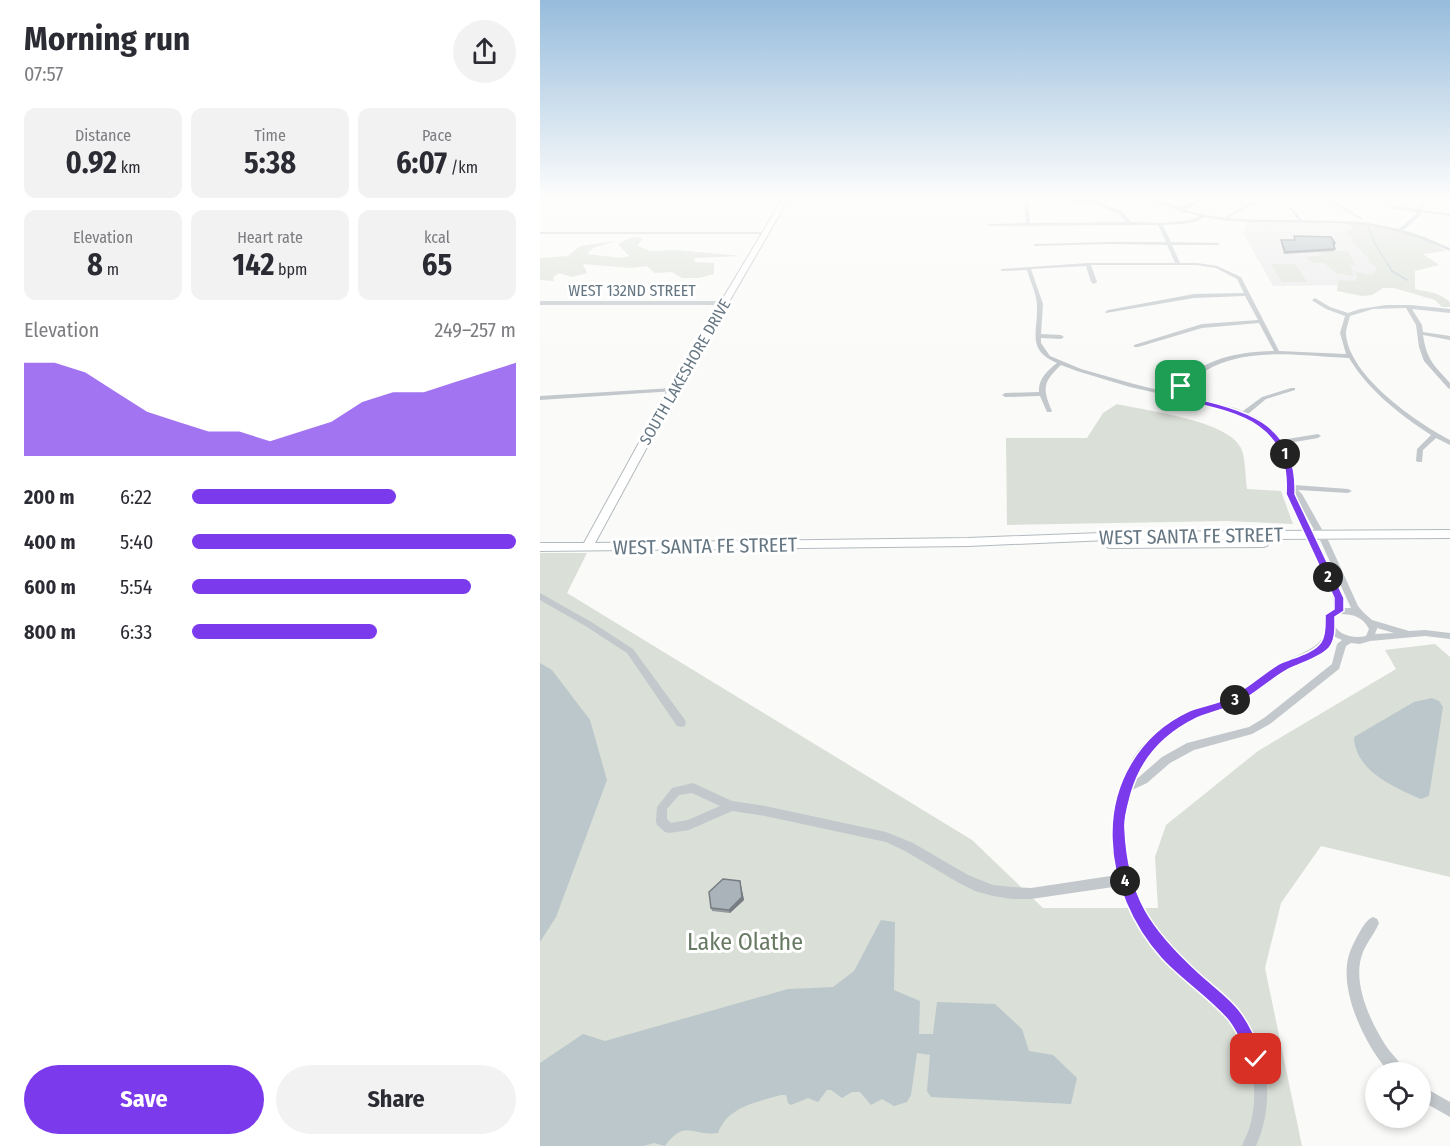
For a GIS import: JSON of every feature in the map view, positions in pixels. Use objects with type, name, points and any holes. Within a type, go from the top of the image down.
[{"type":"street","name":"SOUTH LAKESHORE DRIVE","points":[[587,547],[673,390],[754,251]]},
{"type":"street","points":[[1173,251],[1178,264]]},
{"type":"street","points":[[1088,264],[1094,282]]},
{"type":"street","points":[[1003,270],[1029,270],[1088,264],[1209,265],[1231,272],[1239,278],[1277,352]]},
{"type":"street","points":[[1148,264],[1153,272]]},
{"type":"street","points":[[1029,270],[1040,304],[1038,336],[1043,352],[1060,363],[1132,386],[1222,406],[1244,414],[1263,425],[1280,442],[1291,475],[1290,494],[1316,538],[1341,573],[1354,607],[1373,629],[1370,638]]},
{"type":"street","points":[[1108,312],[1194,296],[1247,294]]},
{"type":"street","points":[[1315,300],[1328,308],[1348,315],[1379,306],[1450,310]]},
{"type":"street","name":"WEST 132ND STREET","points":[[540,303],[723,303]]},
{"type":"street","points":[[1408,307],[1416,319],[1427,362],[1450,387]]},
{"type":"street","points":[[1348,315],[1344,328],[1351,356],[1368,381],[1387,401],[1450,443]]},
{"type":"street","points":[[1136,346],[1195,327],[1229,322],[1262,321]]},
{"type":"street","points":[[1421,335],[1450,340]]},
{"type":"street","points":[[1038,336],[1061,337]]},
{"type":"street","points":[[1175,396],[1186,381],[1210,365],[1236,356],[1277,352],[1351,356]]},
{"type":"street","points":[[1049,411],[1041,394],[1044,379],[1060,363]]},
{"type":"street","points":[[1440,378],[1450,378]]},
{"type":"street","points":[[1244,414],[1264,398],[1293,389]]},
{"type":"street","points":[[540,398],[673,390]]},
{"type":"street","points":[[1005,395],[1041,394]]},
{"type":"street","points":[[1419,461],[1420,449],[1435,435]]},
{"type":"street","points":[[1280,442],[1318,436]]},
{"type":"street","points":[[1291,487],[1348,491]]},
{"type":"street","points":[[1291,487],[1298,494],[1316,538],[1336,591],[1339,611]]},
{"type":"street","name":"WEST SANTA FE STREET","points":[[540,547],[968,542],[1128,544],[1450,534]]},
{"type":"street","name":"WEST SANTA FE STREET","points":[[1316,538],[1450,539]]},
{"type":"street","points":[[540,596],[630,651],[681,723]]},
{"type":"street","points":[[1253,1145],[1260,1111],[1260,1079],[1256,1059],[1246,1034],[1233,1015],[1166,953],[1142,921],[1124,880],[1117,841],[1118,820],[1136,763],[1164,732],[1194,714],[1233,701],[1283,667],[1320,649],[1326,644],[1331,629],[1328,620],[1330,615],[1339,611],[1360,614]]},
{"type":"street","points":[[1369,622],[1406,633]]},
{"type":"street","points":[[1331,629],[1349,640],[1364,641],[1370,638],[1406,633],[1450,636]]},
{"type":"street","points":[[1128,787],[1143,780],[1166,760],[1191,746],[1252,730],[1268,722],[1336,666],[1342,644],[1349,640]]},
{"type":"street","points":[[730,806],[679,828],[669,828],[661,821],[660,815],[665,801],[684,788],[693,788],[730,806],[765,811],[886,837],[900,842],[964,880],[992,891],[1023,894],[1124,880]]},
{"type":"street","points":[[1373,922],[1361,941],[1352,965],[1357,999],[1368,1028],[1387,1062]]},
{"type":"street","points":[[1431,1099],[1450,1110]]},
{"type":"shaded area","points":[[1253,251],[1374,251],[1388,267],[1347,285],[1273,286]]},
{"type":"shaded area","points":[[540,663],[552,670],[590,720],[607,780],[556,917],[540,942]]},
{"type":"shaded area","points":[[1432,698],[1439,701],[1443,707],[1429,796],[1421,799],[1389,784],[1369,769],[1356,749],[1354,737],[1414,702]]},
{"type":"shaded area","name":"Lake Olathe","points":[[881,920],[895,922],[894,990],[920,1001],[919,1034],[933,1034],[937,1002],[995,1004],[1022,1029],[1029,1051],[1053,1055],[1077,1078],[1071,1104],[931,1097],[927,1091],[930,1055],[917,1053],[911,1095],[907,1102],[894,1106],[882,1099],[871,1105],[860,1092],[852,1092],[842,1098],[831,1090],[827,1090],[818,1102],[808,1098],[791,1105],[786,1095],[781,1095],[744,1106],[729,1117],[718,1133],[684,1131],[678,1133],[665,1146],[654,1143],[643,1146],[540,1146],[540,1063],[583,1034],[605,1041],[788,989],[833,987],[854,971]]},
{"type":"green space","points":[[573,251],[590,251],[587,254],[622,258],[629,256],[625,251],[692,251],[741,256],[694,258],[695,262],[714,263],[714,274],[699,278],[682,278],[672,272],[655,273],[647,266],[631,268],[583,264],[587,273],[572,277],[559,273],[553,277],[554,281],[540,280],[540,258],[568,256]]},
{"type":"green space","points":[[1320,251],[1347,251],[1356,265],[1350,265],[1354,276],[1336,273],[1324,263],[1314,263],[1305,257],[1319,256]]},
{"type":"green space","points":[[1442,251],[1423,254],[1439,265],[1415,271],[1415,289],[1441,296],[1450,302],[1450,307],[1442,307],[1435,300],[1394,288],[1383,288],[1372,295],[1362,296],[1337,291],[1338,280],[1355,281],[1357,277],[1355,272],[1370,275],[1374,273],[1377,268],[1361,252]]},
{"type":"green space","points":[[1271,264],[1295,264],[1307,282],[1282,282]]},
{"type":"green space","points":[[1117,404],[1185,418],[1220,430],[1233,438],[1243,452],[1247,489],[1281,491],[1293,524],[1227,521],[1007,525],[1006,438],[1087,438],[1103,413]]},
{"type":"green space","name":"Lake Olathe","points":[[540,553],[587,553],[567,593],[972,840],[1043,908],[1158,908],[1155,857],[1166,825],[1258,751],[1396,669],[1385,650],[1435,644],[1450,657],[1450,877],[1321,846],[1281,903],[1265,968],[1302,1146],[540,1146]]},
{"type":"building","points":[[723,879],[740,881],[742,897],[729,910],[711,908],[709,892]]},
{"type":"waterway","points":[[1380,251],[1392,271],[1407,280]]},
{"type":"route","points":[[1181,386],[1175,396],[1233,409],[1254,419],[1275,436],[1283,450],[1291,475],[1290,494],[1339,598],[1339,611],[1330,615],[1329,636],[1326,644],[1320,649],[1283,667],[1233,701],[1194,714],[1180,722],[1164,732],[1147,748],[1129,778],[1118,820],[1119,860],[1128,891],[1142,921],[1166,953],[1233,1015],[1246,1034],[1256,1059]]}]
